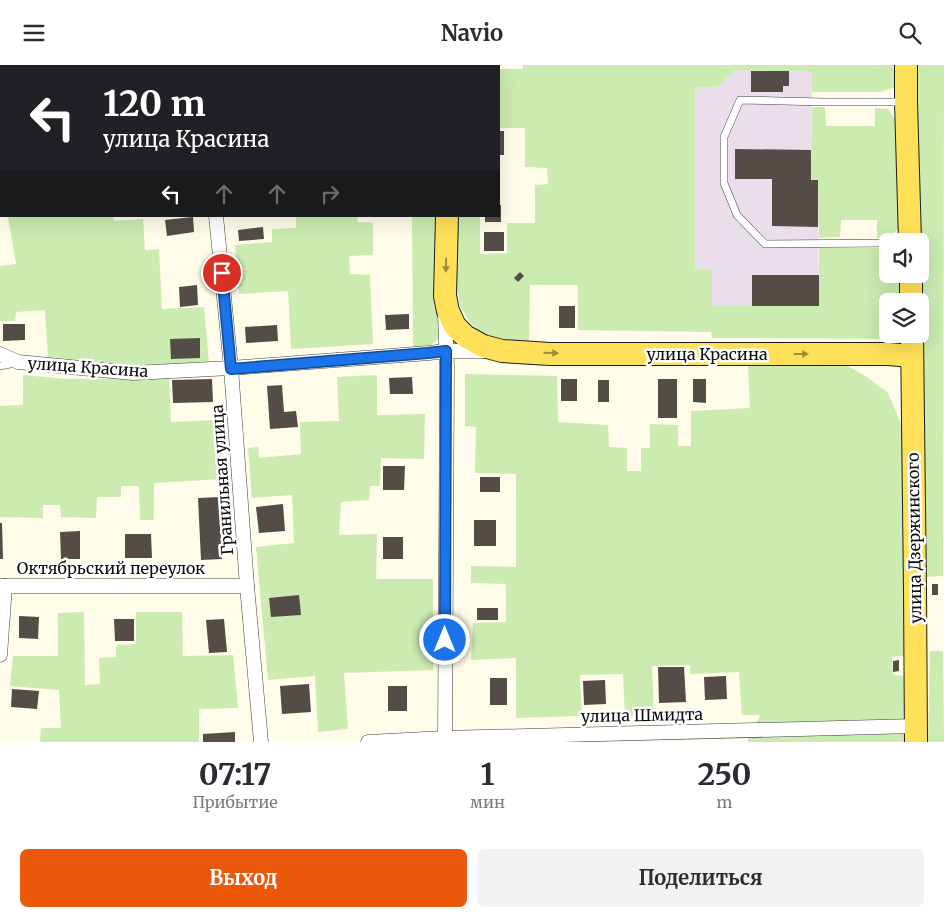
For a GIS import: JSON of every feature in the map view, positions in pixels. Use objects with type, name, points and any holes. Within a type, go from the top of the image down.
[{"type":"main road","points":[[906,65],[910,233]]},
{"type":"main road","name":"улица Красина","points":[[447,217],[445,296],[448,311],[455,326],[465,336],[483,346],[502,351],[550,354],[888,354],[912,345]]},
{"type":"main road","name":"улица Дзержинского","points":[[912,345],[916,734]]},
{"type":"street","name":"Гранильная улица","points":[[216,217],[231,369],[247,587],[261,742]]},
{"type":"street","points":[[444,740],[445,296]]},
{"type":"street","name":"улица Красина","points":[[18,362],[133,373],[231,369],[446,351],[502,351]]},
{"type":"street","points":[[0,354],[18,362]]},
{"type":"street","name":"Октябрьский переулок","points":[[0,655],[3,586],[247,587]]},
{"type":"street","name":"улица Шмидта","points":[[368,742],[916,734]]},
{"type":"lane","points":[[879,243],[765,243],[736,215],[724,183],[724,137],[740,100],[906,102]]},
{"type":"lane","name":"улица Красина","points":[[0,365],[18,362]]},
{"type":"shaded area","points":[[735,70],[812,72],[811,179],[818,180],[819,306],[712,306],[712,269],[695,269],[695,88],[719,86]]},
{"type":"green space","points":[[523,65],[897,65],[898,86],[881,92],[812,92],[812,72],[735,70],[719,86],[695,88],[695,269],[712,269],[712,306],[819,306],[819,248],[879,248],[879,283],[902,283],[902,293],[879,293],[879,339],[712,338],[711,332],[578,330],[578,285],[530,285],[529,342],[502,342],[484,334],[470,323],[460,305],[456,284],[456,217],[480,217],[480,254],[507,253],[507,223],[535,223],[535,185],[548,184],[547,168],[525,167],[525,128],[500,128],[500,69],[523,69]]},
{"type":"green space","points":[[915,65],[944,65],[943,576],[924,577],[920,343],[929,343],[929,293],[920,293],[920,283],[929,283],[929,233],[920,233]]},
{"type":"green space","points":[[812,107],[825,107],[826,126],[875,126],[875,108],[888,109],[901,128],[902,225],[894,233],[879,233],[879,238],[877,238],[877,220],[841,220],[840,237],[819,238],[818,180],[811,180]]},
{"type":"green space","points":[[8,217],[113,217],[114,221],[143,219],[145,250],[159,249],[162,309],[204,307],[209,363],[134,365],[48,357],[45,310],[16,312],[15,321],[0,321],[0,266],[16,264]]},
{"type":"green space","points":[[296,217],[357,217],[358,222],[373,223],[373,255],[349,256],[350,274],[370,275],[373,344],[291,349],[288,291],[239,294],[235,245],[272,242],[272,229],[296,228]]},
{"type":"green space","points":[[412,217],[440,217],[438,339],[428,348],[413,348]]},
{"type":"green space","points":[[748,365],[846,365],[867,377],[888,393],[901,424],[904,656],[892,657],[893,675],[905,676],[905,742],[747,742],[760,715],[742,715],[739,672],[690,674],[690,665],[652,666],[654,716],[625,716],[623,674],[580,675],[582,716],[516,718],[516,658],[471,660],[473,623],[506,622],[506,584],[471,583],[471,566],[516,567],[516,474],[475,473],[476,427],[465,426],[465,374],[557,376],[558,422],[608,425],[609,447],[627,448],[627,471],[641,471],[641,448],[650,448],[650,424],[678,425],[678,446],[691,446],[691,411],[750,408]]},
{"type":"green space","points":[[23,375],[67,379],[169,378],[171,422],[217,420],[223,479],[154,483],[154,520],[140,520],[139,486],[121,486],[121,497],[97,497],[96,518],[61,517],[60,505],[43,505],[43,518],[0,517],[0,406],[23,405]]},
{"type":"green space","points":[[377,375],[377,415],[425,414],[424,459],[381,458],[380,486],[370,486],[369,500],[341,502],[339,535],[377,534],[376,579],[433,579],[433,670],[344,673],[348,729],[318,732],[315,676],[268,680],[256,547],[294,543],[292,495],[252,498],[248,448],[258,447],[259,458],[301,454],[300,422],[339,421],[337,377]]},
{"type":"green space","points":[[84,612],[85,685],[100,684],[99,658],[116,657],[116,645],[136,644],[136,612],[182,612],[183,656],[233,655],[238,708],[199,709],[199,742],[40,742],[41,728],[61,728],[59,690],[10,686],[13,656],[58,656],[58,613]]},
{"type":"green space","points":[[930,651],[943,651],[944,742],[928,742]]},
{"type":"building","points":[[751,71],[789,71],[789,86],[783,86],[783,92],[751,92]]},
{"type":"building","points":[[500,131],[504,131],[504,155],[500,155]]},
{"type":"building","points":[[735,149],[811,150],[811,180],[818,180],[818,227],[772,226],[772,179],[735,179]]},
{"type":"building","points":[[501,205],[501,222],[485,222],[485,217],[500,217]]},
{"type":"building","points":[[193,217],[194,232],[167,236],[165,220]]},
{"type":"building","points":[[263,227],[264,239],[239,241],[238,230]]},
{"type":"building","points":[[484,232],[504,232],[504,251],[484,251]]},
{"type":"building","points":[[520,272],[524,276],[518,282],[514,278]]},
{"type":"building","points":[[752,275],[819,275],[819,306],[752,306]]},
{"type":"building","points":[[197,285],[198,305],[180,307],[179,287]]},
{"type":"building","points":[[559,306],[575,306],[575,328],[559,328]]},
{"type":"building","points":[[409,314],[409,329],[386,330],[385,315]]},
{"type":"building","points":[[3,324],[25,324],[25,340],[3,341]]},
{"type":"building","points":[[277,325],[278,341],[246,343],[245,327]]},
{"type":"building","points":[[200,338],[200,358],[171,359],[170,339]]},
{"type":"building","points":[[412,377],[413,394],[390,394],[389,378]]},
{"type":"building","points":[[212,379],[213,402],[173,403],[172,380]]},
{"type":"building","points":[[561,379],[577,379],[577,401],[561,401]]},
{"type":"building","points":[[658,379],[677,379],[677,418],[658,418]]},
{"type":"building","points":[[693,379],[706,379],[706,403],[693,402]]},
{"type":"building","points":[[598,380],[609,380],[609,402],[598,402]]},
{"type":"building","points":[[282,385],[284,412],[296,411],[298,427],[270,429],[267,386]]},
{"type":"building","points":[[383,466],[405,466],[404,490],[383,490]]},
{"type":"building","points":[[480,477],[500,477],[500,492],[480,492]]},
{"type":"building","points":[[219,497],[222,559],[201,560],[198,498]]},
{"type":"building","points":[[283,504],[285,531],[259,533],[256,507]]},
{"type":"building","points":[[474,520],[496,520],[496,546],[474,546]]},
{"type":"building","points":[[0,523],[2,523],[3,559],[0,559]]},
{"type":"building","points":[[80,531],[80,559],[61,559],[60,532]]},
{"type":"building","points":[[125,534],[151,534],[152,558],[125,558]]},
{"type":"building","points":[[383,537],[403,537],[403,559],[383,559]]},
{"type":"building","points":[[932,584],[938,584],[938,595],[932,595]]},
{"type":"building","points":[[299,595],[301,615],[271,617],[269,598]]},
{"type":"building","points":[[477,608],[498,608],[498,620],[477,620]]},
{"type":"building","points":[[19,616],[39,617],[38,639],[19,638]]},
{"type":"building","points":[[114,619],[134,619],[134,641],[115,641]]},
{"type":"building","points":[[224,619],[227,652],[209,653],[206,620]]},
{"type":"building","points":[[899,660],[899,671],[893,672],[893,661]]},
{"type":"building","points":[[658,667],[684,667],[686,702],[659,703]]},
{"type":"building","points":[[726,676],[727,699],[705,700],[704,677]]},
{"type":"building","points":[[490,678],[507,678],[507,705],[490,705]]},
{"type":"building","points":[[605,680],[606,704],[584,705],[583,681]]},
{"type":"building","points":[[309,684],[311,712],[282,714],[280,686]]},
{"type":"building","points":[[388,686],[407,686],[407,711],[388,711]]},
{"type":"building","points":[[12,689],[39,691],[37,709],[11,707]]},
{"type":"building","points":[[235,732],[235,742],[203,742],[203,734]]},
{"type":"route","points":[[222,273],[231,369],[446,351],[445,640]]}]
